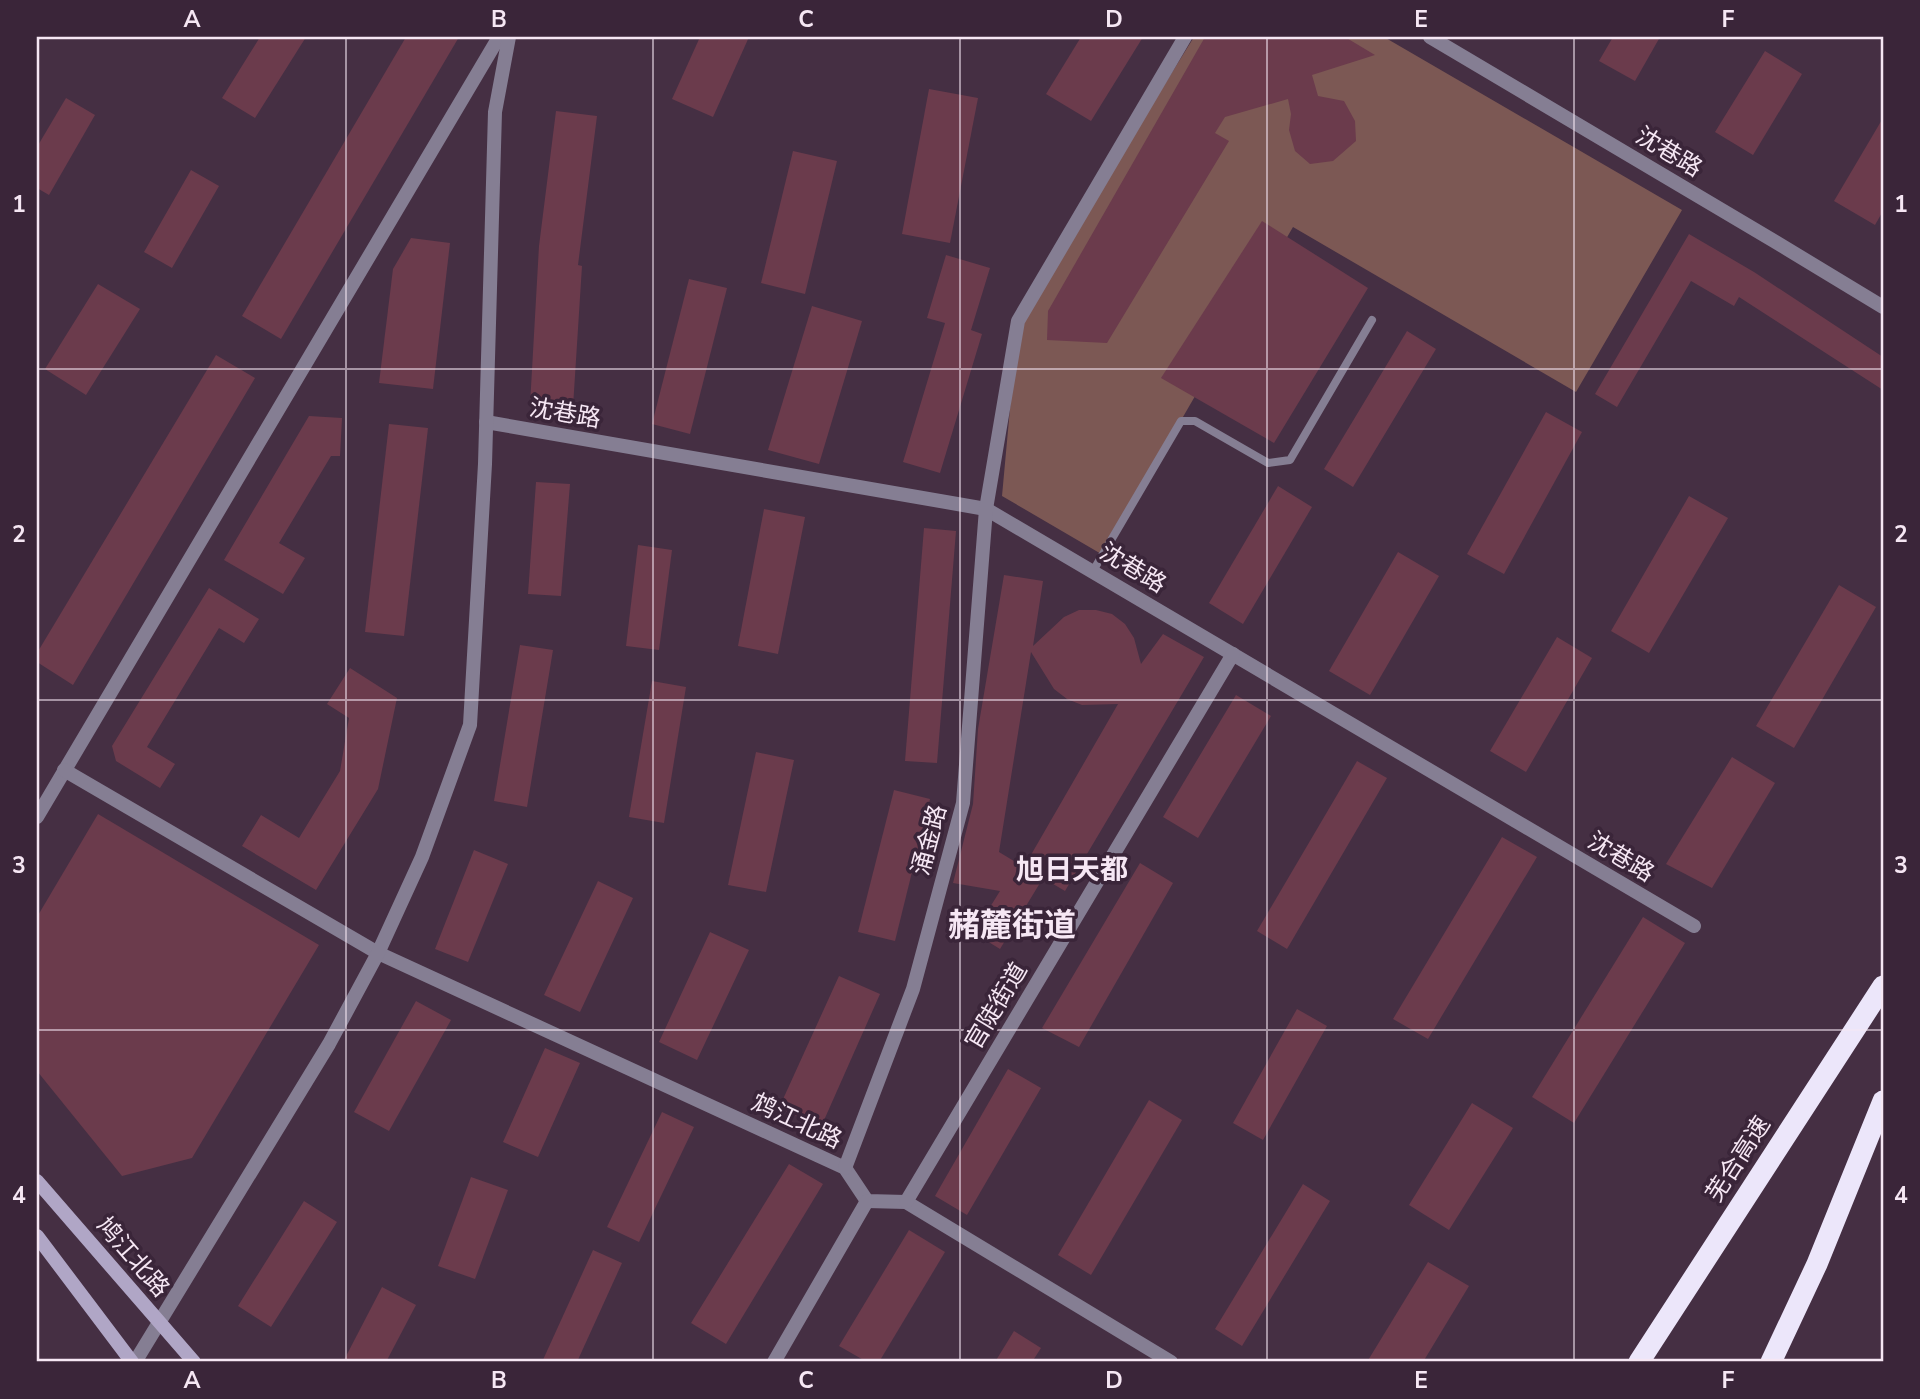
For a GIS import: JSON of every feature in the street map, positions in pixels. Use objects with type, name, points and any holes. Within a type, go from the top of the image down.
[{"type":"highway","name":"芜合高速","points":[[1639,1362],[1883,986]]},
{"type":"highway","points":[[1772,1362],[1817,1264],[1883,1101]]},
{"type":"main road","name":"鸠江北路","points":[[37,1181],[194,1362]]},
{"type":"main road","points":[[37,1236],[134,1362]]},
{"type":"street","points":[[37,817],[499,37]]},
{"type":"street","points":[[134,1362],[329,1044],[378,953],[422,857],[470,725],[486,422],[495,112],[509,37]]},
{"type":"street","name":"涌金路","points":[[845,1168],[913,989],[963,803],[986,509],[1018,321],[1185,37]]},
{"type":"street","name":"沈巷路","points":[[1430,37],[1883,307]]},
{"type":"street","name":"沈巷路","points":[[486,422],[986,509],[1694,926]]},
{"type":"street","name":"官陡街道","points":[[906,1202],[1233,654]]},
{"type":"street","name":"鸩江北路","points":[[65,769],[378,953],[845,1168],[867,1201]]},
{"type":"street","points":[[774,1362],[867,1201],[906,1202],[1171,1362]]},
{"type":"lane","points":[[1093,571],[1181,421],[1195,421],[1268,463],[1290,460],[1372,320]]},
{"type":"shaded area","points":[[1194,37],[1384,37],[1682,210],[1576,392],[1293,227],[1103,555],[1002,496],[1018,321]]},
{"type":"building","points":[[260,37],[306,37],[255,118],[222,98]]},
{"type":"building","points":[[406,37],[459,37],[281,339],[242,316]]},
{"type":"building","points":[[700,37],[749,37],[713,117],[672,99]]},
{"type":"building","points":[[1081,37],[1143,37],[1091,121],[1046,94]]},
{"type":"building","points":[[1205,37],[1345,37],[1375,55],[1312,75],[1318,96],[1344,101],[1355,121],[1356,141],[1333,161],[1310,164],[1295,151],[1289,130],[1291,114],[1288,99],[1225,117],[1215,133],[1229,141],[1107,343],[1047,340],[1048,311]]},
{"type":"building","points":[[1613,37],[1660,37],[1635,81],[1599,61]]},
{"type":"building","points":[[1765,51],[1802,74],[1753,155],[1715,132]]},
{"type":"building","points":[[929,89],[978,98],[950,243],[902,234]]},
{"type":"building","points":[[66,98],[95,115],[49,195],[37,188],[37,147]]},
{"type":"building","points":[[556,111],[597,116],[578,265],[582,266],[573,407],[530,405],[539,246]]},
{"type":"building","points":[[1883,118],[1883,211],[1875,225],[1834,201]]},
{"type":"building","points":[[793,151],[837,161],[805,294],[761,283]]},
{"type":"building","points":[[191,170],[219,186],[172,268],[144,252]]},
{"type":"building","points":[[1262,221],[1368,288],[1274,443],[1161,378]]},
{"type":"building","points":[[1689,234],[1754,272],[1883,357],[1883,390],[1739,297],[1734,306],[1691,281],[1617,407],[1595,394]]},
{"type":"building","points":[[411,238],[450,243],[433,389],[379,383],[393,269]]},
{"type":"building","points":[[946,255],[990,268],[971,330],[982,334],[940,473],[903,462],[945,323],[927,318]]},
{"type":"building","points":[[689,279],[727,288],[690,434],[652,424]]},
{"type":"building","points":[[98,284],[140,309],[86,395],[45,369]]},
{"type":"building","points":[[812,306],[862,321],[819,464],[768,450]]},
{"type":"building","points":[[1407,331],[1436,349],[1353,487],[1324,469]]},
{"type":"building","points":[[216,355],[255,378],[73,685],[37,662],[37,653]]},
{"type":"building","points":[[1546,412],[1582,432],[1504,574],[1467,554]]},
{"type":"building","points":[[309,416],[342,418],[340,456],[331,456],[279,543],[305,558],[283,594],[224,560]]},
{"type":"building","points":[[389,424],[428,428],[404,636],[365,632]]},
{"type":"building","points":[[536,482],[570,484],[561,596],[528,594]]},
{"type":"building","points":[[1278,486],[1312,507],[1243,624],[1209,603]]},
{"type":"building","points":[[1689,496],[1728,518],[1649,653],[1611,631]]},
{"type":"building","points":[[764,509],[805,517],[778,654],[738,646]]},
{"type":"building","points":[[924,528],[956,531],[937,763],[905,761]]},
{"type":"building","points":[[638,545],[672,550],[659,650],[626,646]]},
{"type":"building","points":[[1398,552],[1439,576],[1370,695],[1329,671]]},
{"type":"building","points":[[1004,575],[1043,581],[1033,646],[1064,617],[1079,610],[1096,610],[1112,614],[1125,624],[1134,638],[1141,664],[1163,634],[1204,657],[1065,891],[1043,878],[1000,949],[974,933],[1000,891],[953,883],[973,804],[978,729]],"holes":[[[1031,652],[1054,689],[1067,699],[1082,705],[1118,704],[1024,867],[999,852]]]},
{"type":"building","points":[[1839,585],[1876,607],[1794,748],[1756,726]]},
{"type":"building","points":[[209,588],[259,619],[244,643],[219,628],[147,747],[175,764],[160,788],[116,761],[112,746]]},
{"type":"building","points":[[1557,637],[1592,658],[1526,772],[1490,751]]},
{"type":"building","points":[[520,645],[553,650],[527,807],[494,801]]},
{"type":"building","points":[[350,668],[397,698],[378,789],[316,890],[242,846],[261,815],[299,838],[340,771],[349,718],[327,704]]},
{"type":"building","points":[[652,681],[686,687],[664,823],[629,817]]},
{"type":"building","points":[[1236,695],[1271,716],[1198,838],[1163,817]]},
{"type":"building","points":[[756,752],[794,760],[766,892],[728,885]]},
{"type":"building","points":[[1732,757],[1775,783],[1712,888],[1666,864]]},
{"type":"building","points":[[1357,761],[1387,778],[1287,949],[1257,931]]},
{"type":"building","points":[[894,790],[930,799],[895,941],[858,932]]},
{"type":"building","points":[[98,814],[319,945],[192,1158],[122,1176],[37,1071],[37,917]]},
{"type":"building","points":[[1502,837],[1537,857],[1428,1039],[1393,1019]]},
{"type":"building","points":[[474,850],[508,864],[468,962],[435,949]]},
{"type":"building","points":[[1140,863],[1173,883],[1079,1047],[1042,1028]]},
{"type":"building","points":[[598,881],[633,898],[580,1012],[544,995]]},
{"type":"building","points":[[1643,917],[1685,943],[1574,1123],[1532,1097]]},
{"type":"building","points":[[710,932],[749,950],[697,1060],[659,1042]]},
{"type":"building","points":[[839,976],[880,994],[821,1127],[779,1108]]},
{"type":"building","points":[[416,1001],[451,1020],[389,1131],[354,1112]]},
{"type":"building","points":[[1297,1009],[1327,1026],[1263,1140],[1233,1123]]},
{"type":"building","points":[[545,1048],[580,1063],[538,1157],[503,1142]]},
{"type":"building","points":[[1008,1069],[1041,1088],[967,1215],[935,1196]]},
{"type":"building","points":[[1149,1100],[1182,1120],[1091,1275],[1058,1255]]},
{"type":"building","points":[[1472,1103],[1513,1128],[1449,1230],[1409,1205]]},
{"type":"building","points":[[662,1112],[694,1127],[639,1242],[607,1227]]},
{"type":"building","points":[[789,1164],[823,1184],[726,1344],[691,1323]]},
{"type":"building","points":[[471,1177],[508,1190],[475,1279],[438,1266]]},
{"type":"building","points":[[1303,1184],[1330,1201],[1242,1346],[1215,1329]]},
{"type":"building","points":[[304,1201],[337,1222],[271,1327],[238,1306]]},
{"type":"building","points":[[909,1230],[945,1252],[879,1362],[867,1362],[839,1346]]},
{"type":"building","points":[[593,1250],[622,1263],[577,1362],[542,1362]]},
{"type":"building","points":[[1428,1262],[1469,1286],[1423,1362],[1367,1362]]},
{"type":"building","points":[[382,1287],[416,1305],[386,1362],[343,1362]]},
{"type":"building","points":[[1014,1331],[1041,1348],[1032,1362],[995,1362]]},
{"type":"district","name":"旭日天都","points":[[1072,869]]},
{"type":"district","name":"赭麓街道","points":[[1012,925]]}]
